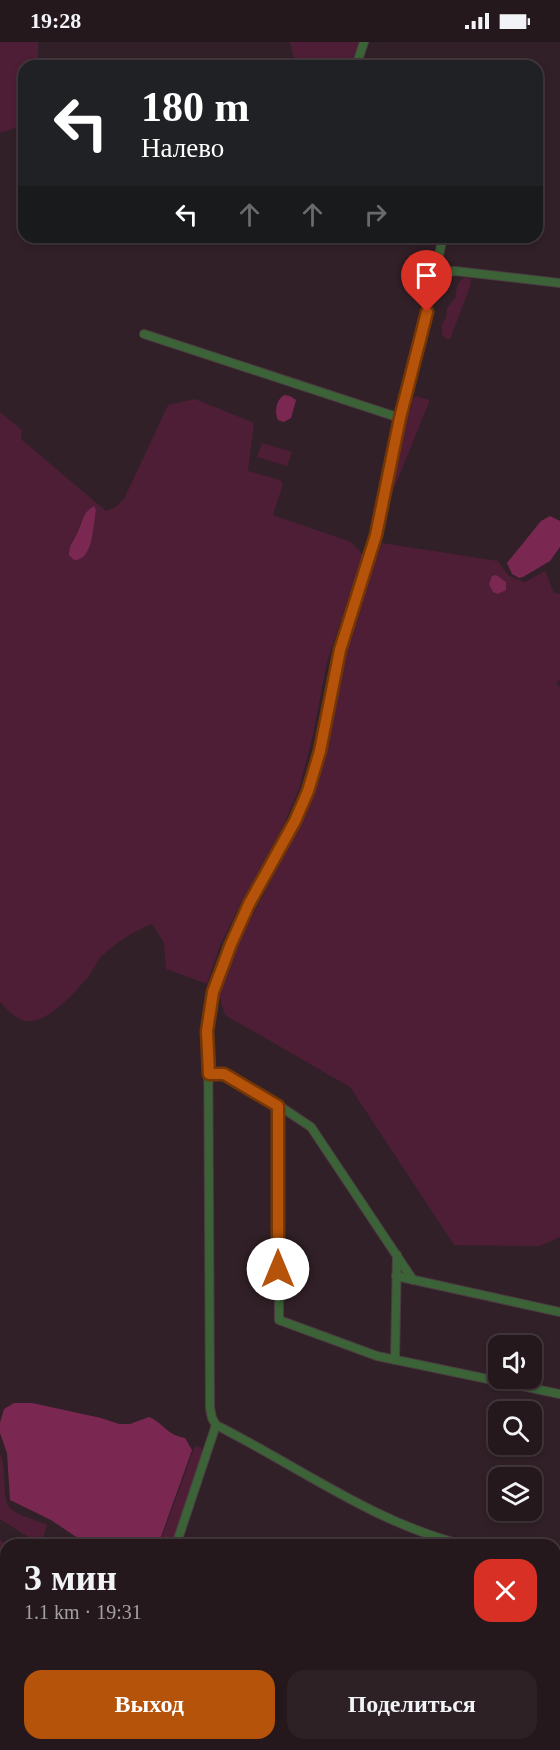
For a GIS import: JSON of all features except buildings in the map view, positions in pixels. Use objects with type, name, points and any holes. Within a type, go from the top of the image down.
[{"type":"street","points":[[358,60],[364,42]]},
{"type":"street","points":[[442,243],[400,418],[376,535],[340,650],[320,751],[308,791],[295,821],[249,904],[231,944],[213,992],[207,1031],[210,1408],[212,1418],[216,1425],[399,1525],[444,1539]]},
{"type":"street","points":[[436,273],[455,271],[560,283]]},
{"type":"street","points":[[144,334],[400,418]]},
{"type":"street","points":[[209,1074],[224,1074],[311,1127],[413,1280]]},
{"type":"street","points":[[278,1106],[279,1320],[376,1356],[560,1394]]},
{"type":"street","points":[[395,1360],[397,1255]]},
{"type":"street","points":[[396,1276],[560,1312]]},
{"type":"street","points":[[178,1539],[216,1425]]},
{"type":"shaded area","points":[[0,42],[38,42],[38,60],[18,60],[18,127],[0,133]]},
{"type":"shaded area","points":[[290,42],[359,42],[352,60],[294,60]]},
{"type":"shaded area","points":[[466,277],[471,280],[470,287],[450,339],[446,339],[442,334],[442,324],[446,318],[447,308],[456,297],[459,283]]},
{"type":"shaded area","points":[[284,395],[296,400],[291,418],[284,422],[278,420],[276,410],[279,400]]},
{"type":"shaded area","points":[[416,396],[429,400],[429,402],[395,486],[392,485],[390,479],[407,416],[412,407],[412,400]]},
{"type":"shaded area","points":[[195,399],[254,423],[248,471],[280,480],[283,484],[273,515],[351,542],[363,555],[327,662],[313,735],[299,789],[282,829],[219,948],[207,984],[166,969],[164,943],[152,924],[138,930],[106,952],[90,975],[60,1006],[34,1021],[26,1021],[8,1011],[0,1002],[0,412],[22,430],[21,439],[106,511],[116,507],[124,499],[168,405]],"holes":[[[94,506],[96,510],[88,550],[72,541],[89,509]]]},
{"type":"shaded area","points":[[262,443],[292,452],[287,466],[257,457]]},
{"type":"shaded area","points":[[94,506],[96,510],[89,549],[80,559],[74,560],[69,555],[71,545],[85,514]]},
{"type":"shaded area","points":[[550,516],[560,521],[560,547],[550,561],[523,577],[519,578],[512,574],[507,563],[541,521]]},
{"type":"shaded area","points":[[382,543],[498,561],[509,576],[525,582],[545,571],[554,593],[560,594],[560,679],[556,684],[560,687],[560,1237],[540,1246],[454,1245],[350,1087],[225,1015],[219,995],[238,943],[299,827],[325,761],[345,644]]},
{"type":"shaded area","points":[[496,575],[506,582],[506,590],[498,594],[493,592],[489,584],[492,576]]},
{"type":"shaded area","points":[[14,1403],[32,1403],[119,1424],[130,1424],[149,1417],[173,1434],[185,1438],[192,1450],[160,1539],[79,1539],[51,1520],[10,1500],[7,1453],[0,1433],[4,1409]]},
{"type":"shaded area","points":[[197,1446],[201,1448],[203,1454],[174,1539],[161,1539],[194,1448]]},
{"type":"shaded area","points":[[0,1453],[8,1505],[18,1513],[47,1525],[43,1539],[32,1539],[0,1519]]},
{"type":"route","points":[[278,1269],[278,1106],[224,1074],[209,1074],[208,1014],[213,992],[231,944],[249,904],[295,821],[308,791],[320,751],[340,650],[376,535],[400,418],[427,312]]}]
